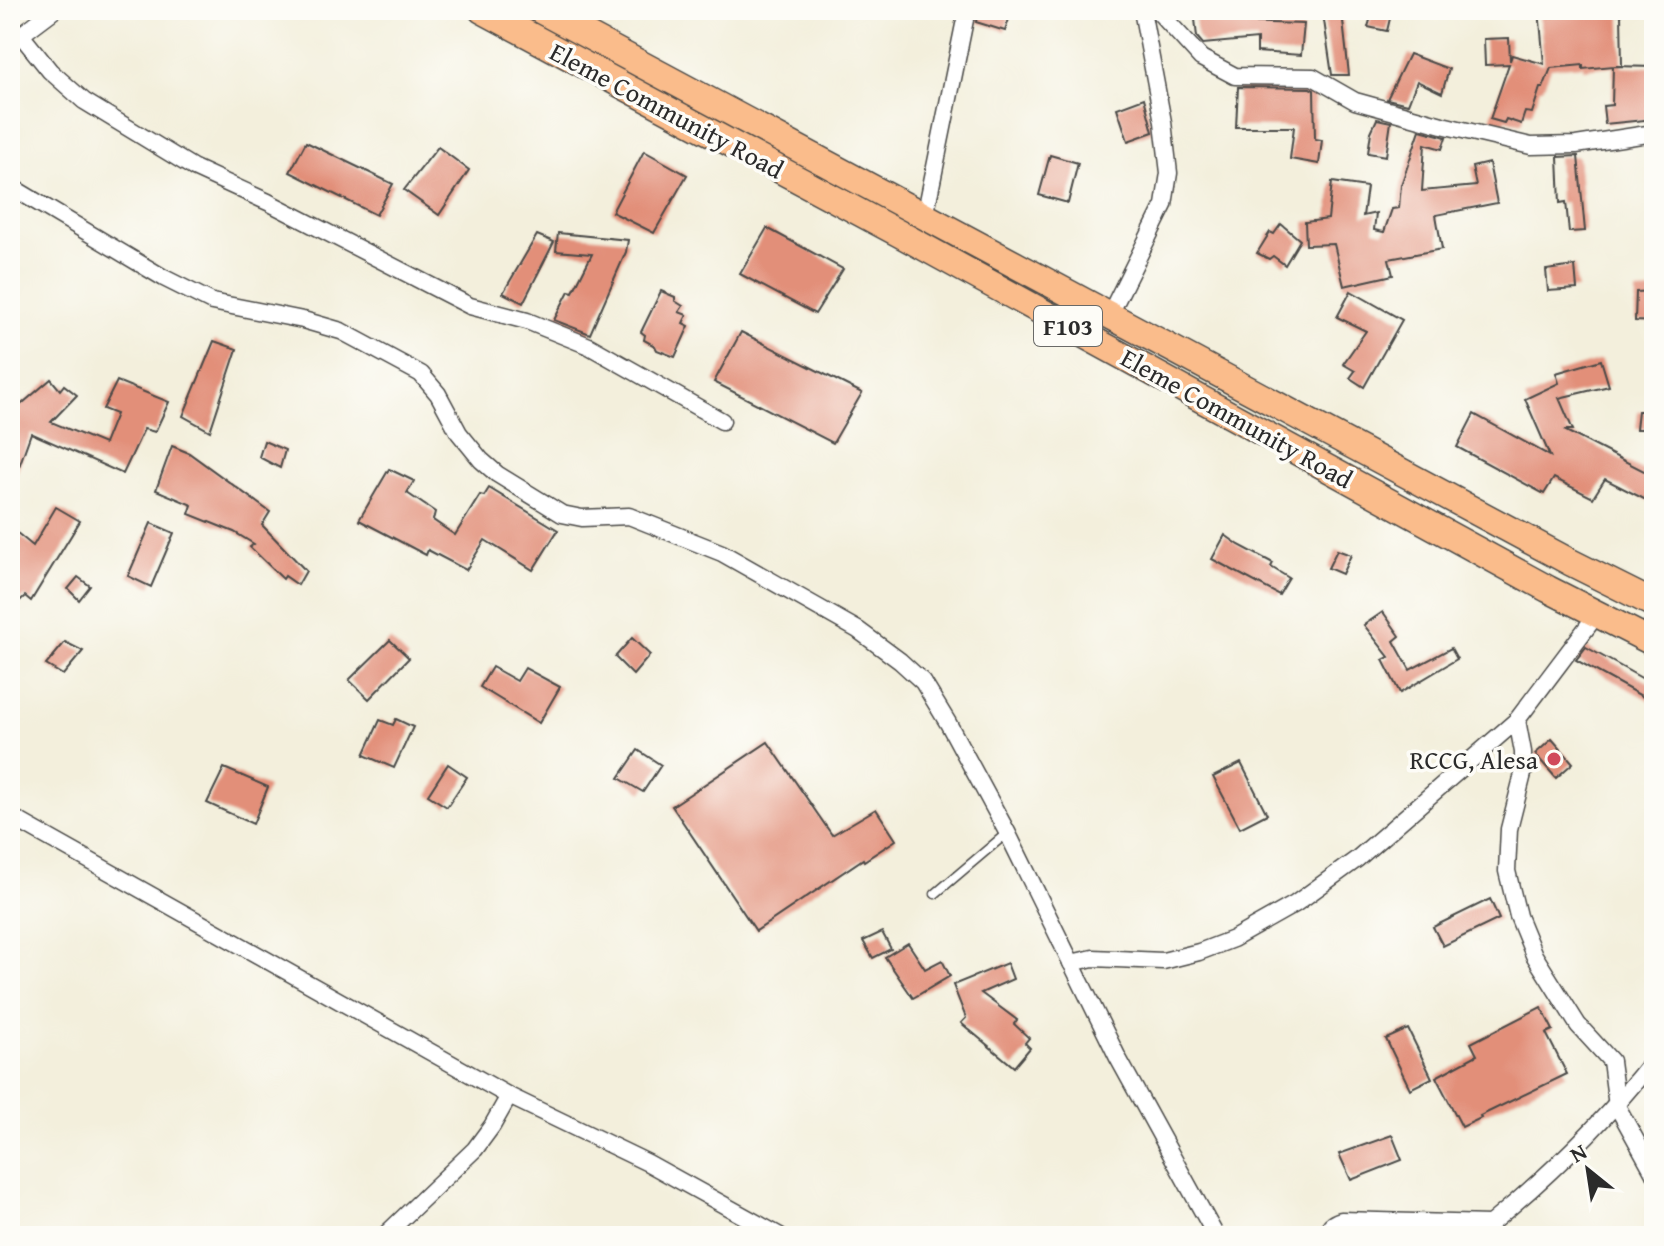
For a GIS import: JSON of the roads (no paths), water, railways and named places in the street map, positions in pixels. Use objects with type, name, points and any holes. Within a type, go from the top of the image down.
[{"type":"main road","name":"Eleme Community Road","points":[[482,10],[1654,643]]},
{"type":"main road","name":"Eleme Community Road","points":[[540,10],[1556,554],[1652,599]]},
{"type":"street","points":[[54,10],[15,39],[84,101],[194,168],[268,202],[470,306],[527,321],[589,346],[722,421]]},
{"type":"street","points":[[925,216],[967,10]]},
{"type":"street","points":[[1110,314],[1164,205],[1169,173],[1163,122],[1142,10]]},
{"type":"street","points":[[1157,10],[1201,58],[1235,76],[1313,77],[1355,101],[1531,146],[1576,145],[1654,133]]},
{"type":"street","points":[[10,186],[164,278],[212,302],[341,331],[421,374],[438,394],[459,433],[481,460],[497,474],[562,514],[582,518],[629,516],[722,553],[858,630],[900,661],[923,682],[948,723],[1007,832],[1118,1058],[1216,1236]]},
{"type":"street","points":[[1071,963],[1093,958],[1163,961],[1199,952],[1233,939],[1295,904],[1357,859],[1517,720],[1597,614]]},
{"type":"street","points":[[1517,720],[1523,774],[1509,829],[1507,871],[1518,916],[1534,955],[1578,1025],[1611,1061],[1617,1106],[1654,1173]]},
{"type":"street","points":[[10,816],[509,1096],[648,1163],[780,1236]]},
{"type":"street","points":[[1327,1236],[1333,1222],[1341,1220],[1490,1224],[1539,1184],[1617,1106],[1654,1059]]},
{"type":"street","points":[[384,1236],[475,1149],[509,1096]]},
{"type":"lane","points":[[935,894],[1007,832]]},
{"type":"place","name":"RCCG, Alesa","points":[[1554,759]]}]
